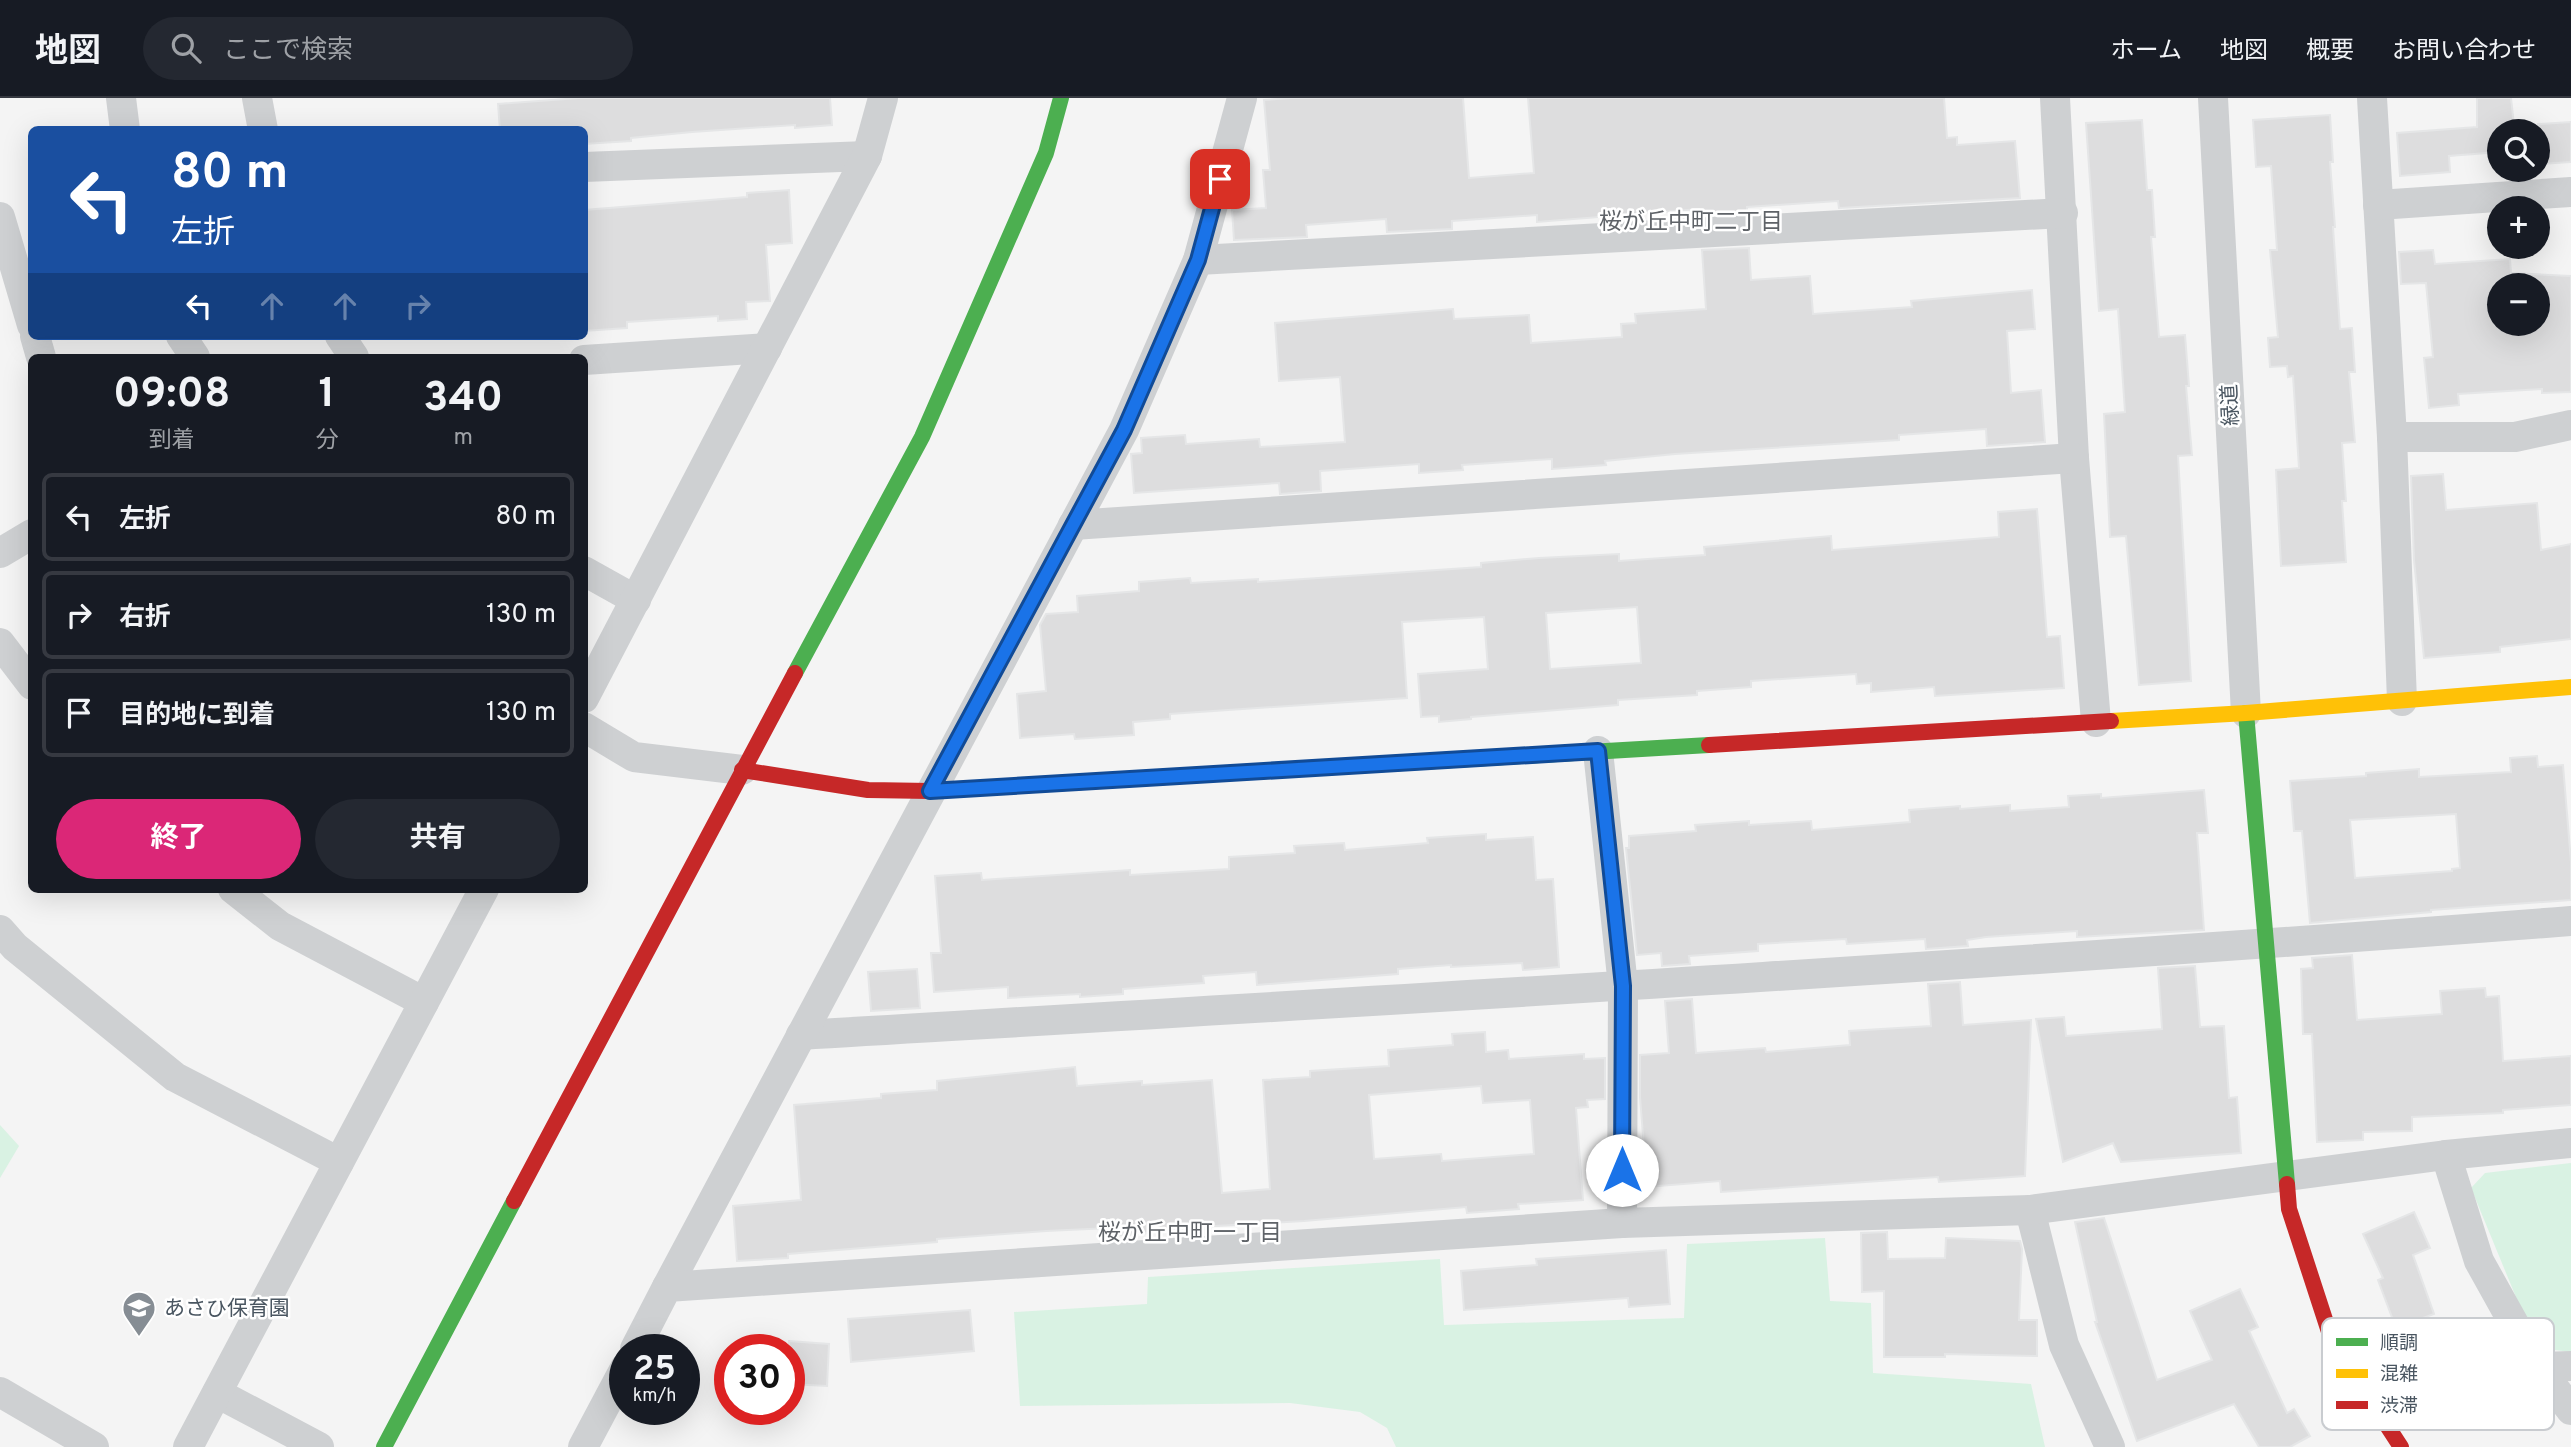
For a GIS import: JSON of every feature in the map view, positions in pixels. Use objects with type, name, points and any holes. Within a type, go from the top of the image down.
[{"type":"street","points":[[121,98],[124,126]]},
{"type":"street","points":[[257,98],[261,126]]},
{"type":"street","points":[[588,690],[867,156],[883,98]]},
{"type":"street","points":[[384,1447],[742,770],[922,437],[1046,153],[1061,98]]},
{"type":"street","points":[[643,1334],[1124,430],[1198,260],[1242,98]]},
{"type":"street","points":[[2055,98],[2074,458],[2096,722]]},
{"type":"street","name":"緑道","points":[[2213,98],[2246,713]]},
{"type":"street","points":[[2372,98],[2392,437],[2402,701]]},
{"type":"street","points":[[588,167],[867,156]]},
{"type":"street","points":[[2378,205],[2571,192]]},
{"type":"street","points":[[1198,260],[2063,213]]},
{"type":"street","points":[[0,217],[28,312]]},
{"type":"street","points":[[588,360],[766,348]]},
{"type":"street","points":[[2392,437],[2515,438],[2571,425]]},
{"type":"street","points":[[1073,525],[2074,458]]},
{"type":"street","points":[[0,553],[28,536]]},
{"type":"street","points":[[588,573],[636,600]]},
{"type":"street","points":[[0,643],[28,680]]},
{"type":"street","points":[[588,729],[634,757],[742,770],[868,790],[930,791],[2246,713],[2571,687]]},
{"type":"street","points":[[2246,713],[2289,1209],[2325,1318]]},
{"type":"street","points":[[1598,751],[1623,986],[1622,1223]]},
{"type":"street","points":[[238,893],[280,926],[424,1002]]},
{"type":"street","points":[[188,1447],[482,893]]},
{"type":"street","points":[[801,1034],[1623,986],[2571,921]]},
{"type":"street","points":[[0,930],[15,947],[175,1077],[339,1162]]},
{"type":"street","points":[[667,1287],[1622,1223],[2030,1210],[2446,1155],[2571,1143]]},
{"type":"street","points":[[2446,1155],[2479,1261],[2511,1318]]},
{"type":"street","points":[[2030,1210],[2064,1345],[2110,1447]]},
{"type":"street","points":[[2554,1388],[2571,1410]]},
{"type":"street","points":[[0,1392],[94,1447]]},
{"type":"street","points":[[217,1393],[319,1447]]},
{"type":"street","points":[[583,1447],[609,1398]]},
{"type":"street","points":[[2390,1430],[2401,1447]]},
{"type":"green space","points":[[0,1125],[19,1146],[0,1178]]},
{"type":"green space","points":[[2571,1163],[2571,1352],[2554,1350],[2554,1318],[2525,1318],[2471,1188],[2485,1173]]},
{"type":"green space","points":[[1825,1238],[1830,1301],[1871,1303],[1873,1373],[2031,1384],[2045,1447],[1396,1447],[1387,1428],[1360,1412],[1290,1403],[1020,1406],[1014,1312],[1147,1304],[1148,1277],[1440,1259],[1444,1325],[1684,1318],[1687,1244]]},
{"type":"building","points":[[579,98],[830,98],[832,125],[692,132],[588,144],[588,126],[500,126],[498,104]]},
{"type":"building","points":[[1463,98],[1469,178],[1534,173],[1528,98],[1944,98],[1947,138],[1957,137],[1957,145],[2015,141],[2020,198],[1839,208],[1838,201],[1747,207],[1747,213],[1700,215],[1699,209],[1537,222],[1537,215],[1452,221],[1452,229],[1387,232],[1386,219],[1306,225],[1307,237],[1234,240],[1232,210],[1266,208],[1263,170],[1270,170],[1264,100]]},
{"type":"building","points":[[2477,98],[2511,98],[2513,119],[2487,119],[2487,153],[2449,156],[2450,172],[2400,176],[2397,133],[2477,127]]},
{"type":"building","points":[[2330,115],[2333,227],[2340,329],[2352,328],[2355,372],[2349,372],[2355,442],[2342,443],[2346,562],[2281,566],[2276,470],[2299,468],[2293,376],[2288,377],[2287,366],[2270,367],[2268,338],[2278,337],[2270,250],[2277,250],[2271,166],[2256,167],[2253,120]]},
{"type":"building","points":[[2142,120],[2147,190],[2152,190],[2155,237],[2151,237],[2159,337],[2185,335],[2192,455],[2178,456],[2191,681],[2139,685],[2126,536],[2110,537],[2104,414],[2125,412],[2118,309],[2099,311],[2086,123]]},
{"type":"building","points":[[2571,122],[2571,162],[2550,163],[2550,123]]},
{"type":"building","points":[[789,190],[792,243],[766,245],[770,301],[746,302],[747,319],[718,321],[718,316],[627,322],[627,328],[588,331],[588,210],[747,197],[747,193]]},
{"type":"building","points":[[1749,248],[1751,280],[1810,276],[1813,314],[1912,307],[1911,301],[2032,290],[2035,329],[2007,331],[2011,393],[2041,390],[2045,442],[1987,446],[1986,429],[1899,435],[1899,440],[1675,454],[1605,461],[1606,465],[1552,469],[1552,459],[1462,465],[1463,470],[1419,473],[1419,464],[1320,471],[1321,491],[1280,494],[1279,483],[1134,493],[1131,454],[1142,453],[1141,438],[1185,435],[1186,444],[1259,439],[1260,447],[1345,442],[1340,377],[1279,381],[1275,323],[1453,309],[1454,319],[1529,315],[1531,343],[1622,337],[1621,324],[1636,323],[1635,314],[1706,309],[1702,250]]},
{"type":"building","points":[[2433,250],[2435,264],[2510,259],[2511,273],[2487,273],[2487,336],[2550,336],[2550,275],[2571,276],[2571,392],[2542,393],[2542,389],[2458,394],[2459,405],[2429,408],[2424,358],[2433,357],[2426,283],[2401,284],[2399,252]]},
{"type":"building","points":[[2443,474],[2446,510],[2537,503],[2541,550],[2571,544],[2571,639],[2500,647],[2500,652],[2424,658],[2414,560],[2411,476]]},
{"type":"building","points":[[2037,509],[2047,637],[2060,636],[2064,688],[1935,696],[1934,687],[1871,692],[1871,683],[1857,684],[1856,674],[1751,681],[1751,687],[1697,691],[1697,695],[1618,700],[1618,705],[1439,722],[1439,716],[1421,717],[1418,674],[1488,669],[1484,617],[1402,622],[1407,698],[1170,714],[1170,719],[1133,722],[1134,735],[1075,739],[1074,734],[1020,738],[1017,694],[1046,691],[1040,625],[1046,614],[1078,612],[1077,596],[1139,591],[1139,582],[1190,578],[1191,583],[1258,579],[1258,582],[1481,567],[1481,563],[1619,554],[1619,561],[1705,555],[1704,547],[1831,536],[1832,550],[1999,537],[1998,512]],"holes":[[[1637,607],[1641,663],[1550,669],[1546,613]]]},
{"type":"building","points":[[2537,756],[2538,767],[2563,765],[2571,862],[2571,900],[2431,910],[2310,923],[2302,831],[2294,831],[2290,781],[2419,769],[2419,777],[2511,772],[2510,758]],"holes":[[[2456,814],[2460,868],[2452,871],[2355,878],[2350,820]]]},
{"type":"building","points":[[2204,790],[2208,833],[2197,833],[2204,930],[2077,937],[2077,931],[1986,937],[1967,940],[1968,946],[1926,949],[1925,939],[1847,944],[1846,939],[1758,944],[1758,951],[1689,956],[1690,964],[1662,966],[1661,953],[1637,955],[1626,848],[1629,848],[1629,836],[1696,831],[1695,825],[1749,821],[1749,825],[1811,821],[1812,830],[1910,822],[1909,810],[2010,805],[2010,811],[2069,807],[2068,796],[2101,794],[2101,798]]},
{"type":"building","points":[[1486,834],[1486,840],[1533,837],[1536,880],[1553,879],[1559,967],[1523,970],[1522,963],[1451,965],[1398,969],[1398,974],[1257,985],[1256,972],[1203,976],[1204,983],[1123,989],[1123,994],[1080,997],[1080,994],[1008,998],[1008,987],[934,992],[931,953],[941,953],[935,876],[981,873],[982,880],[1130,870],[1130,875],[1229,869],[1229,857],[1295,853],[1294,846],[1344,843],[1345,850],[1428,843],[1427,838]]},
{"type":"building","points":[[2352,955],[2357,1020],[2442,1014],[2440,991],[2485,988],[2486,997],[2499,996],[2503,1061],[2571,1056],[2571,1105],[2503,1110],[2503,1113],[2412,1117],[2412,1131],[2363,1132],[2363,1140],[2317,1142],[2312,1034],[2303,1034],[2301,969],[2313,968],[2312,958]]},
{"type":"building","points":[[2195,966],[2200,1027],[2224,1026],[2229,1098],[2237,1097],[2241,1153],[2121,1162],[2113,1143],[2063,1162],[2036,1019],[2064,1017],[2066,1036],[2162,1029],[2158,968]]},
{"type":"building","points":[[917,969],[920,1008],[871,1011],[868,972]]},
{"type":"building","points":[[1960,982],[1963,1025],[2031,1020],[2025,1176],[1939,1182],[1938,1177],[1721,1192],[1720,1181],[1647,1187],[1640,1097],[1640,1055],[1669,1053],[1665,1001],[1692,999],[1696,1053],[1765,1048],[1766,1052],[1850,1045],[1849,1031],[1931,1026],[1928,984]]},
{"type":"building","points":[[1485,1032],[1486,1052],[1508,1050],[1509,1059],[1584,1054],[1584,1059],[1605,1058],[1605,1099],[1587,1100],[1588,1107],[1576,1108],[1583,1200],[1518,1204],[1519,1209],[1467,1213],[1466,1207],[1304,1221],[1148,1230],[1149,1233],[1111,1236],[1110,1228],[1046,1231],[937,1239],[937,1242],[788,1254],[788,1258],[737,1261],[733,1206],[801,1200],[794,1105],[881,1098],[881,1094],[937,1090],[937,1081],[1075,1067],[1077,1086],[1142,1081],[1142,1085],[1212,1080],[1222,1193],[1270,1189],[1263,1080],[1310,1077],[1310,1071],[1389,1066],[1388,1050],[1453,1045],[1452,1034]],"holes":[[[1481,1086],[1483,1103],[1530,1100],[1534,1154],[1442,1161],[1441,1154],[1374,1159],[1369,1095]]]},
{"type":"building","points":[[2414,1212],[2430,1248],[2413,1255],[2434,1314],[2423,1318],[2392,1318],[2378,1280],[2383,1278],[2363,1234]]},
{"type":"building","points":[[2104,1218],[2157,1380],[2212,1360],[2190,1311],[2240,1289],[2258,1327],[2249,1331],[2287,1413],[2294,1409],[2310,1436],[2290,1447],[2259,1447],[2234,1404],[2137,1441],[2095,1322],[2075,1222]]},
{"type":"building","points":[[1887,1232],[1888,1259],[1945,1258],[1946,1238],[2020,1241],[2022,1249],[2019,1320],[2037,1320],[2037,1356],[1945,1354],[1945,1357],[1884,1357],[1884,1291],[1862,1292],[1861,1233]]},
{"type":"building","points":[[1666,1250],[1670,1304],[1629,1307],[1628,1298],[1464,1310],[1461,1271],[1537,1265],[1536,1259]]},
{"type":"building","points":[[970,1310],[974,1351],[851,1362],[848,1319]]},
{"type":"building","points":[[805,1342],[829,1344],[827,1386],[805,1385]]},
{"type":"traffic: fast","points":[[795,673],[922,437],[1046,153],[1061,98]]},
{"type":"traffic: fast","points":[[2246,713],[2287,1184]]},
{"type":"traffic: fast","points":[[1216,774],[1709,745]]},
{"type":"traffic: fast","points":[[384,1447],[514,1201]]},
{"type":"traffic: slow","points":[[2111,721],[2571,687]]},
{"type":"traffic: jam","points":[[514,1201],[795,673]]},
{"type":"traffic: jam","points":[[1709,745],[2111,721]]},
{"type":"traffic: jam","points":[[742,770],[868,790],[930,791],[1216,774]]},
{"type":"traffic: jam","points":[[2287,1184],[2289,1209],[2325,1318]]},
{"type":"traffic: jam","points":[[2390,1430],[2401,1447]]},
{"type":"place","name":"あさひ保育園","points":[[139,1338]]},
{"type":"district","name":"桜が丘中町二丁目","points":[[1691,221]]},
{"type":"district","name":"桜が丘中町一丁目","points":[[1190,1232]]},
{"type":"route","points":[[1220,179],[1198,260],[1124,430],[930,791],[1598,751],[1623,986],[1622,1170]]}]
